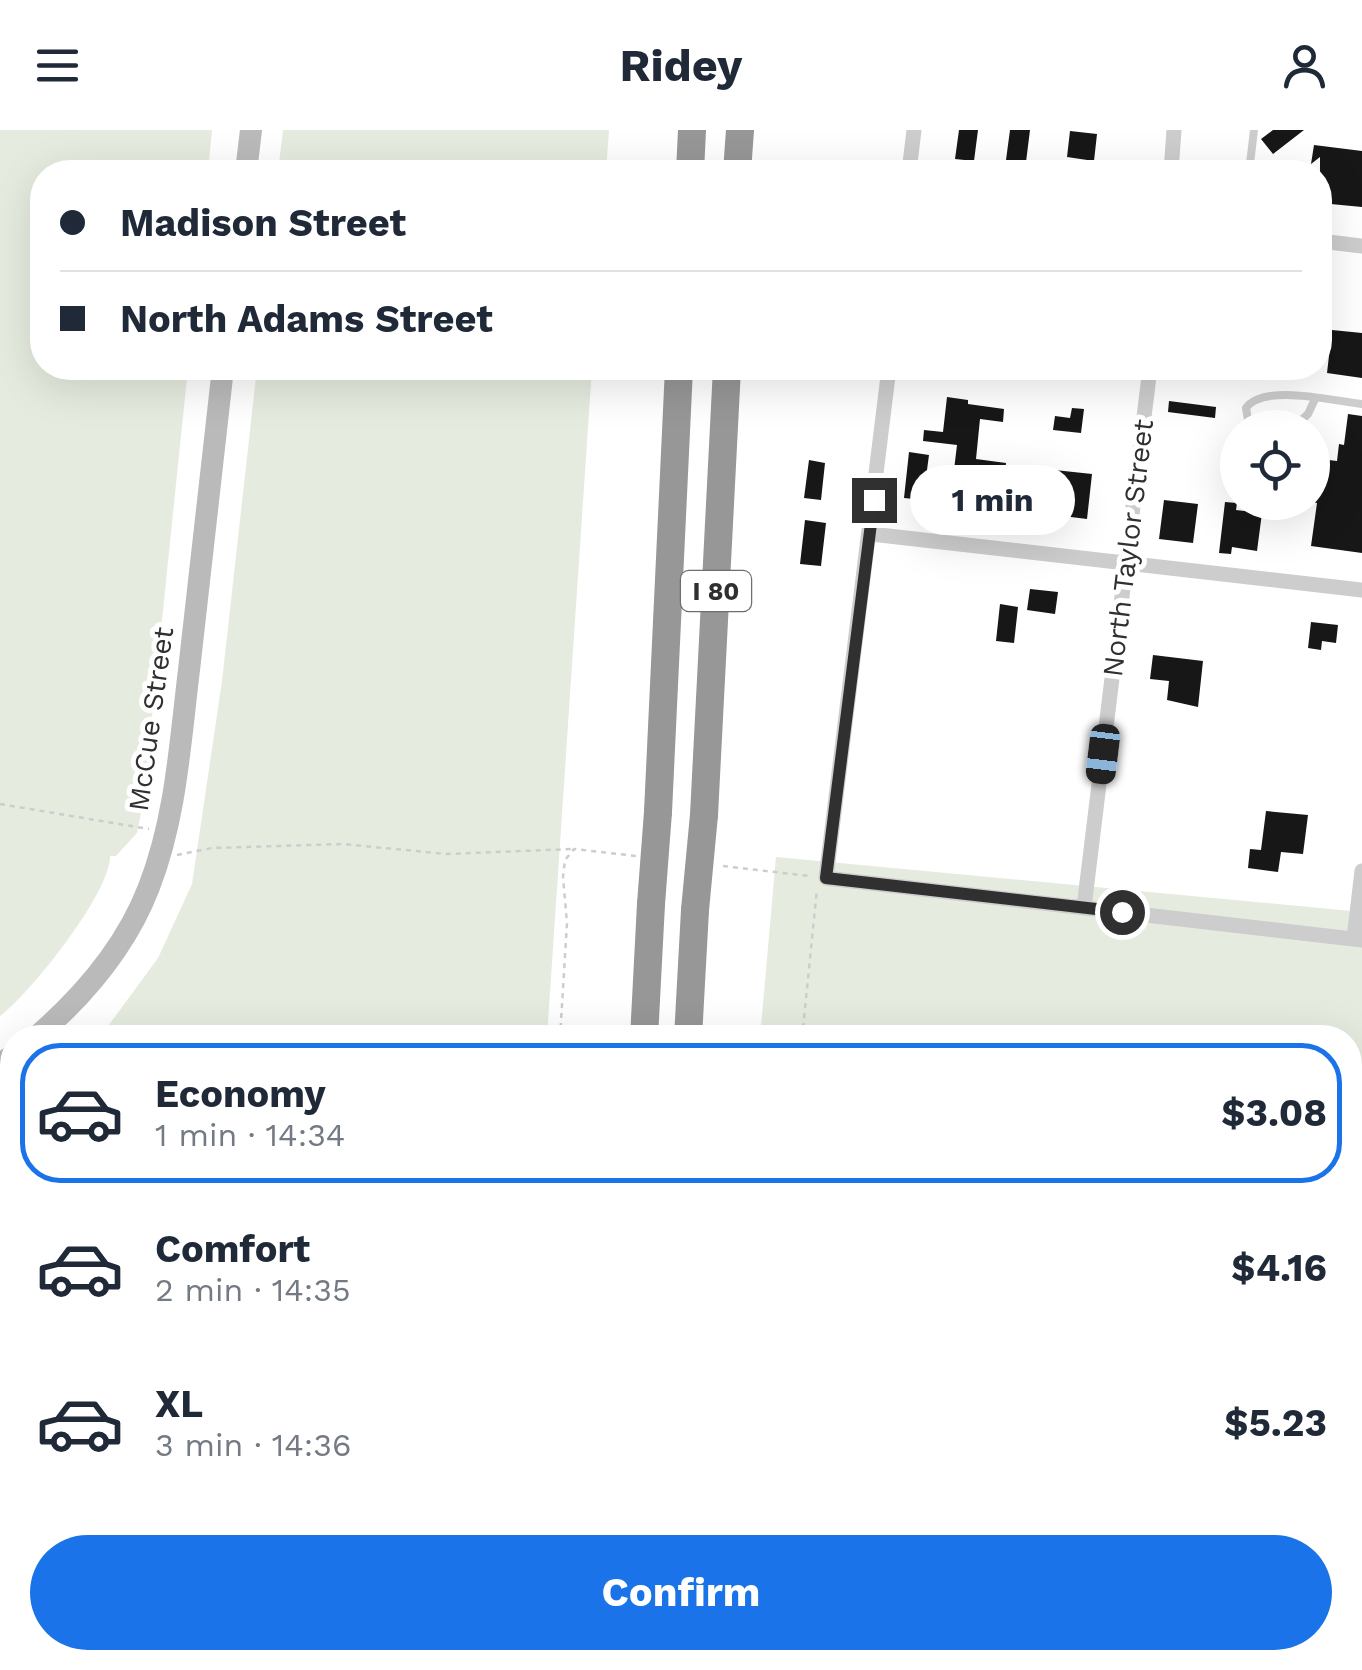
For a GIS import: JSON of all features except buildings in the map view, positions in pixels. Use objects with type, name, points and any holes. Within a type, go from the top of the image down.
[{"type":"highway","points":[[691,160],[692,130]]},
{"type":"highway","points":[[738,160],[740,130]]},
{"type":"highway","name":"I 80","points":[[645,1025],[678,380]]},
{"type":"highway","name":"I 80","points":[[689,1025],[726,380]]},
{"type":"main road","points":[[247,160],[251,130]]},
{"type":"main road","name":"McCue Street","points":[[49,1025],[87,988],[113,954],[135,918],[162,844],[178,761],[223,380]]},
{"type":"street","points":[[910,160],[914,130]]},
{"type":"street","points":[[1172,160],[1174,130]]},
{"type":"street","points":[[1332,243],[1362,246]]},
{"type":"street","points":[[887,380],[871,534],[822,878],[1358,940],[1362,871]]},
{"type":"street","name":"North Taylor Street","points":[[1084,907],[1149,380]]},
{"type":"street","points":[[871,534],[1362,590]]},
{"type":"lane","points":[[1250,160],[1254,130]]},
{"type":"lane","points":[[1246,410],[1250,402],[1271,394],[1362,404]]},
{"type":"lane","points":[[1310,410],[1315,399]]},
{"type":"path","points":[[0,804],[108,819],[190,856],[212,848],[343,844],[447,854],[574,848]]},
{"type":"path","points":[[804,1025],[822,878]]},
{"type":"shaded area","points":[[0,130],[212,130],[209,160],[30,160],[30,380],[187,380],[137,833],[116,856],[110,856],[97,893],[67,941],[30,987],[0,1016]]},
{"type":"shaded area","points":[[283,130],[609,130],[607,160],[279,160]]},
{"type":"shaded area","points":[[256,380],[591,380],[548,1025],[109,1025],[158,958],[192,884],[222,681]]},
{"type":"shaded area","points":[[776,857],[1362,912],[1362,1025],[761,1025]]},
{"type":"route","points":[[874,500],[826,878],[1122,912]]}]
